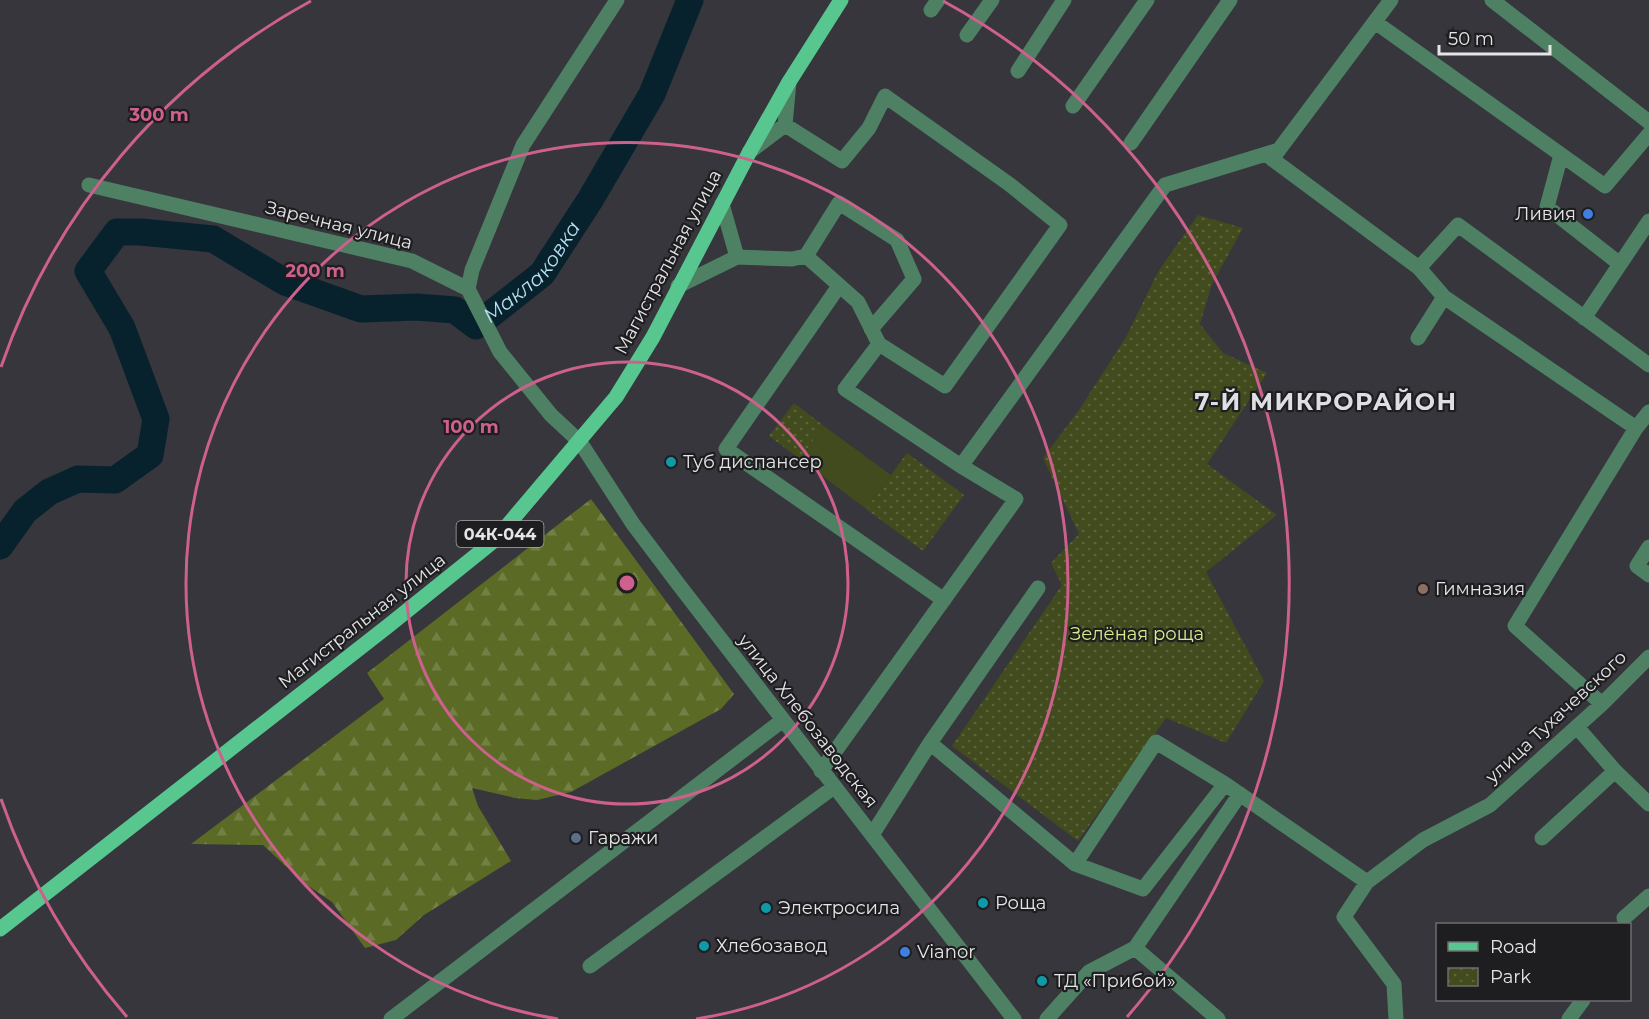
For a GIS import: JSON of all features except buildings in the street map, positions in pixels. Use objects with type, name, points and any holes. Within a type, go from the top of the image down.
[{"type":"main road","name":"Магистральная улица","points":[[0,929],[495,540],[616,397],[653,337],[748,153],[789,82],[841,0]]},
{"type":"street","points":[[468,289],[472,270],[523,145],[617,0]]},
{"type":"street","points":[[967,35],[992,0]]},
{"type":"street","points":[[1018,71],[1064,0]]},
{"type":"street","points":[[1073,106],[1147,0]]},
{"type":"street","points":[[1131,143],[1230,0]]},
{"type":"street","points":[[1391,0],[1272,159],[1419,268],[1444,297],[1636,428]]},
{"type":"street","points":[[1492,0],[1649,122]]},
{"type":"street","points":[[1375,22],[1605,186],[1649,134]]},
{"type":"street","points":[[748,153],[785,125],[789,82]]},
{"type":"street","points":[[785,125],[842,161],[869,128],[885,96],[1009,184],[1060,225],[945,386],[879,344],[858,302],[806,256]]},
{"type":"street","points":[[961,466],[1166,185],[1279,150]]},
{"type":"street","points":[[1561,155],[1547,207],[1620,264]]},
{"type":"street","name":"Заречная улица","points":[[89,185],[412,261],[468,289]]},
{"type":"street","points":[[678,286],[737,256],[792,259],[806,256],[838,203],[897,240],[914,279],[872,328]]},
{"type":"street","points":[[722,204],[737,256]]},
{"type":"street","points":[[1584,318],[1649,221]]},
{"type":"street","points":[[1419,268],[1458,225],[1649,365]]},
{"type":"street","points":[[838,286],[726,449],[944,600]]},
{"type":"street","name":"улица Хлебозаводская","points":[[468,289],[500,352],[551,415],[580,442],[633,524],[1014,1019]]},
{"type":"street","points":[[1418,338],[1444,297]]},
{"type":"street","points":[[821,771],[1016,499],[961,466],[845,389],[879,344]]},
{"type":"street","points":[[1602,704],[1515,626],[1636,428],[1649,412]]},
{"type":"street","points":[[1649,547],[1637,566],[1649,575]]},
{"type":"street","points":[[872,835],[930,744],[1038,588]]},
{"type":"street","name":"улица Тухачевского","points":[[1396,1019],[1394,984],[1344,917],[1367,882],[1423,840],[1490,805],[1602,704],[1649,657]]},
{"type":"street","points":[[391,1019],[783,720]]},
{"type":"street","points":[[1577,727],[1615,771],[1649,804]]},
{"type":"street","points":[[1075,864],[1156,742],[1225,784],[1367,882]]},
{"type":"street","points":[[930,744],[1075,864],[1143,889],[1225,784]]},
{"type":"street","points":[[1542,838],[1615,771]]},
{"type":"street","points":[[590,966],[834,787]]},
{"type":"street","points":[[1047,1019],[1089,972],[1135,948],[1240,794]]},
{"type":"street","points":[[1624,918],[1649,897]]},
{"type":"street","points":[[1135,948],[1218,1019]]},
{"type":"street","points":[[1569,1019],[1582,1001]]},
{"type":"green space","name":"Зелёная роща","points":[[1198,215],[1243,228],[1212,284],[1200,324],[1223,353],[1267,373],[1207,464],[1277,515],[1206,572],[1264,681],[1226,743],[1166,718],[1078,841],[952,746],[1062,585],[1051,563],[1079,534],[1043,458],[1079,410],[1126,337],[1159,270]]},
{"type":"green space","points":[[794,403],[824,426],[800,459],[769,436]]},
{"type":"green space","points":[[824,426],[891,475],[866,509],[800,459]]},
{"type":"green space","points":[[907,453],[964,495],[923,551],[866,509]]},
{"type":"green space","points":[[591,499],[734,694],[721,709],[571,792],[537,800],[515,798],[472,788],[478,806],[511,861],[424,915],[396,940],[365,948],[332,902],[304,883],[263,845],[191,844],[384,699],[367,673]]},
{"type":"waterway","name":"Маклаковка","points":[[0,546],[25,511],[49,492],[78,479],[115,480],[150,455],[156,419],[122,328],[88,271],[117,232],[213,239],[285,282],[361,309],[416,307],[455,310],[476,326],[542,274],[590,200],[652,94],[690,0]]},
{"type":"place","name":"Ливия","points":[[1588,214]]},
{"type":"place","name":"Туб диспансер","points":[[671,462]]},
{"type":"place","name":"Гимназия","points":[[1423,589]]},
{"type":"place","name":"Гаражи","points":[[576,838]]},
{"type":"place","name":"Роща","points":[[983,903]]},
{"type":"place","name":"Электросила","points":[[766,908]]},
{"type":"place","name":"Хлебозавод","points":[[704,946]]},
{"type":"place","name":"Vianor","points":[[905,952]]},
{"type":"place","name":"ТД «Прибой»","points":[[1042,981]]},
{"type":"district","name":"7-Й МИКРОРАЙОН","points":[[1326,402]]}]
